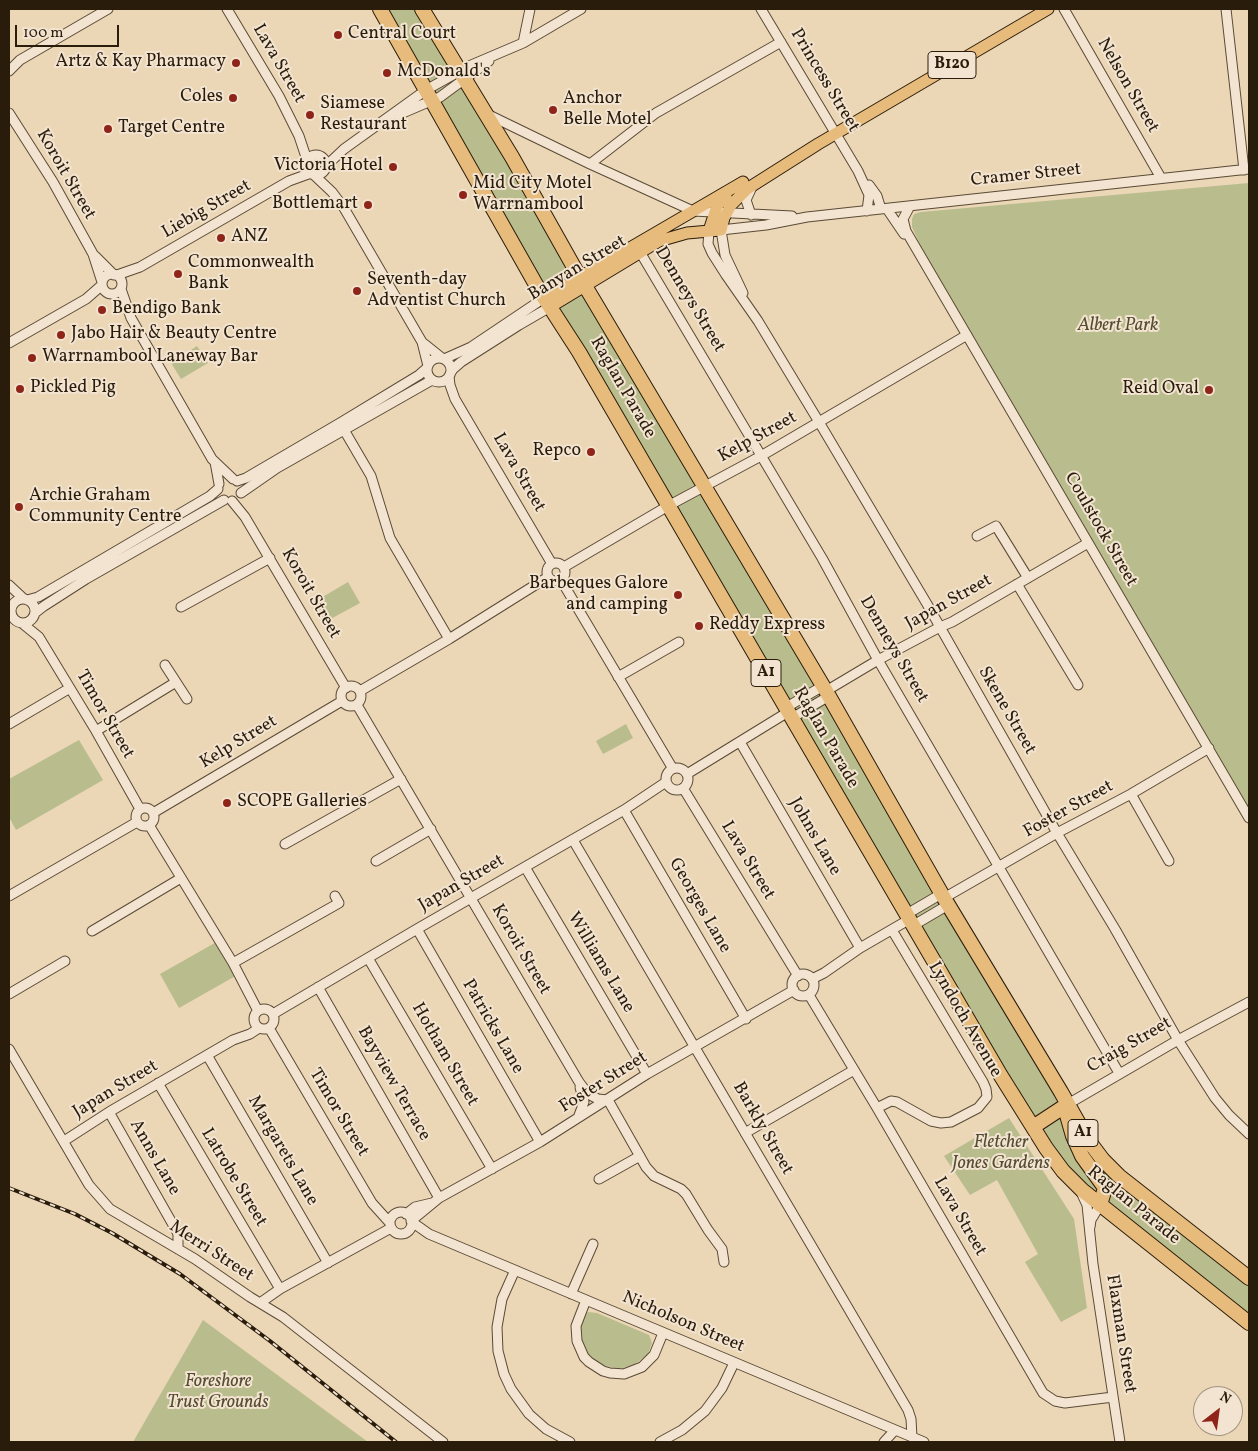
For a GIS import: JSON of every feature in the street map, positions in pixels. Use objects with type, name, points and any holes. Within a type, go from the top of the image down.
[{"type":"highway","name":"Raglan Parade","points":[[380,9],[547,302],[580,352],[788,713],[1001,1076],[1054,1160],[1094,1212],[1249,1323]]},
{"type":"highway","name":"Raglan Parade","points":[[422,9],[486,113],[582,281],[826,691],[944,899],[1088,1140],[1110,1167],[1249,1278]]},
{"type":"highway","name":"Craig Street","points":[[1033,1127],[1068,1104]]},
{"type":"highway","points":[[1068,1104],[1068,1122],[1076,1143],[1082,1156],[1105,1188],[1094,1212]]},
{"type":"main road","name":"B120","points":[[709,231],[715,212],[724,197],[1048,9]]},
{"type":"main road","name":"B120","points":[[721,230],[727,212],[748,183]]},
{"type":"main road","name":"B120","points":[[688,214],[748,183]]},
{"type":"main road","name":"Banyan Street","points":[[547,302],[638,249],[688,214]]},
{"type":"main road","points":[[682,234],[683,224],[688,214]]},
{"type":"main road","name":"Banyan Street","points":[[638,249],[682,234],[721,230]]},
{"type":"street","points":[[9,64],[20,60],[108,9]]},
{"type":"street","name":"Lava Street","points":[[227,9],[279,96],[299,136],[306,162]]},
{"type":"street","points":[[523,43],[530,9]]},
{"type":"street","points":[[312,174],[320,174],[344,149],[386,120],[580,9]]},
{"type":"street","name":"Princess Street","points":[[761,9],[858,171],[884,209]]},
{"type":"street","name":"Nelson Street","points":[[1064,9],[1161,178]]},
{"type":"street","points":[[1226,9],[1246,169]]},
{"type":"street","points":[[590,164],[656,113],[781,42]]},
{"type":"street","points":[[9,71],[20,60]]},
{"type":"street","points":[[429,96],[440,97],[463,75]]},
{"type":"street","name":"Koroit Street","points":[[9,112],[51,178],[93,254],[106,289],[131,318],[215,462],[235,480]]},
{"type":"street","points":[[486,113],[667,200],[688,214],[727,212]]},
{"type":"street","name":"Lava Street","points":[[299,136],[319,156]]},
{"type":"street","points":[[344,149],[319,156],[311,156],[306,162],[307,170],[332,192],[347,214],[422,342],[428,375],[435,381]]},
{"type":"street","points":[[319,156],[324,160],[332,192]]},
{"type":"street","name":"Liebig Street","points":[[289,181],[306,162]]},
{"type":"street","name":"Cramer Street","points":[[721,230],[766,225],[807,217],[1246,169]]},
{"type":"street","name":"Princess Street","points":[[858,171],[868,195],[867,211]]},
{"type":"street","name":"Liebig Street","points":[[115,275],[140,267],[289,181],[312,174]]},
{"type":"street","points":[[748,183],[746,200],[751,215]]},
{"type":"street","name":"Coulstock Street","points":[[910,206],[904,216],[904,227],[921,259],[968,336],[1249,818]]},
{"type":"street","name":"Coulstock Street","points":[[884,209],[921,259]]},
{"type":"street","name":"Cramer Street","points":[[727,212],[807,217]]},
{"type":"street","name":"Skene Street","points":[[721,230],[725,256],[758,321]]},
{"type":"street","name":"Skene Street","points":[[709,231],[708,241],[712,253]]},
{"type":"street","name":"Skene Street","points":[[682,234],[700,238],[758,321],[820,422],[940,627],[1178,1040],[1215,1098],[1249,1134]]},
{"type":"street","name":"Denneys Street","points":[[638,249],[822,558],[878,660],[1119,1073]]},
{"type":"street","name":"Koroit Street","points":[[93,254],[115,275]]},
{"type":"street","name":"Liebig Street","points":[[121,287],[140,267]]},
{"type":"street","points":[[9,344],[106,289],[117,293],[121,287],[121,280],[115,275],[105,277],[106,289]]},
{"type":"street","name":"Koroit Street","points":[[121,287],[131,318]]},
{"type":"street","name":"Banyan Street","points":[[443,359],[471,347],[547,302]]},
{"type":"street","name":"Banyan Street","points":[[450,375],[452,369],[461,362],[519,324],[547,302]]},
{"type":"street","name":"Kelp Street","points":[[564,567],[968,336]]},
{"type":"street","points":[[11,609],[17,600],[38,597],[210,496],[227,479],[246,478],[416,388],[435,381],[444,381],[450,375],[450,367],[422,342]]},
{"type":"street","points":[[9,625],[30,622],[44,606],[86,578],[234,497],[419,375],[433,359],[443,359]]},
{"type":"street","name":"Lava Street","points":[[450,375],[450,385],[456,399],[552,564]]},
{"type":"street","name":"Lava Street","points":[[435,381],[456,399]]},
{"type":"street","points":[[342,426],[371,476],[390,538],[449,639]]},
{"type":"street","name":"Koroit Street","points":[[215,462],[219,486]]},
{"type":"street","points":[[234,497],[240,486],[235,480]]},
{"type":"street","points":[[219,486],[219,495],[234,497]]},
{"type":"street","name":"Koroit Street","points":[[234,497],[346,688]]},
{"type":"street","points":[[977,536],[996,526],[1028,578]]},
{"type":"street","name":"Japan Street","points":[[687,774],[878,660],[952,622],[1088,543]]},
{"type":"street","points":[[182,607],[270,558]]},
{"type":"street","points":[[556,563],[564,567],[565,572],[561,580],[555,581],[548,576],[547,571],[552,564],[556,563]]},
{"type":"street","points":[[360,691],[449,639],[548,576]]},
{"type":"street","points":[[561,580],[673,769]]},
{"type":"street","points":[[1017,584],[1078,685]]},
{"type":"street","points":[[9,586],[33,605],[35,615]]},
{"type":"street","points":[[9,586],[13,618],[22,624]]},
{"type":"street","name":"Timor Street","points":[[35,615],[39,637],[96,731],[140,809]]},
{"type":"street","name":"Timor Street","points":[[22,624],[39,637]]},
{"type":"street","points":[[618,677],[679,642]]},
{"type":"street","points":[[166,665],[186,699]]},
{"type":"street","points":[[96,731],[176,682]]},
{"type":"street","points":[[354,687],[360,691],[361,699],[357,705],[347,706],[342,701],[342,694],[346,688],[354,687]]},
{"type":"street","points":[[9,724],[70,688]]},
{"type":"street","name":"Kelp Street","points":[[153,813],[342,701]]},
{"type":"street","name":"Koroit Street","points":[[357,705],[579,1082],[588,1094],[598,1099],[608,1100]]},
{"type":"street","name":"Johns Lane","points":[[740,742],[860,948]]},
{"type":"street","name":"Foster Street","points":[[944,899],[1209,748]]},
{"type":"street","points":[[673,769],[682,769],[687,774],[688,782],[683,788],[676,790],[666,782],[667,775],[673,769]]},
{"type":"street","points":[[285,844],[401,779]]},
{"type":"street","name":"Japan Street","points":[[273,1014],[624,810],[666,782]]},
{"type":"street","name":"Lava Street","points":[[683,788],[798,976]]},
{"type":"street","points":[[1130,794],[1169,861]]},
{"type":"street","points":[[140,809],[149,809],[153,813],[153,821],[149,825],[144,826],[137,822],[135,816],[140,809]]},
{"type":"street","name":"Georges Lane","points":[[624,810],[746,1019]]},
{"type":"street","points":[[9,896],[137,822]]},
{"type":"street","points":[[149,825],[233,963],[256,1015],[255,1024],[259,1028],[269,1028],[274,1021],[273,1014],[266,1009],[256,1015]]},
{"type":"street","points":[[376,861],[430,829]]},
{"type":"street","name":"Barkly Street","points":[[573,840],[908,1410],[912,1419],[912,1437]]},
{"type":"street","name":"Williams Lane","points":[[525,868],[647,1074]]},
{"type":"street","points":[[92,931],[181,878]]},
{"type":"street","points":[[233,963],[339,903],[335,896]]},
{"type":"street","points":[[812,979],[860,948],[944,899]]},
{"type":"street","points":[[910,919],[944,899]]},
{"type":"street","name":"Patricks Lane","points":[[417,929],[540,1142]]},
{"type":"street","name":"Lyndoch Avenue","points":[[877,1108],[891,1101],[897,1102],[931,1121],[946,1123],[978,1108],[987,1097],[984,1082],[892,930]]},
{"type":"street","name":"Hotham Street","points":[[368,958],[492,1169]]},
{"type":"street","points":[[9,994],[65,961]]},
{"type":"street","points":[[805,975],[812,979],[814,986],[809,995],[802,996],[794,990],[793,982],[798,976],[805,975]]},
{"type":"street","name":"Bayview Terrace","points":[[318,987],[436,1201]]},
{"type":"street","name":"Foster Street","points":[[410,1219],[415,1207],[436,1201],[540,1142],[647,1074],[794,990]]},
{"type":"street","name":"Lava Street","points":[[809,995],[1043,1392],[1055,1401],[1066,1403],[1113,1397]]},
{"type":"street","name":"Craig Street","points":[[1068,1104],[1119,1073],[1249,1002]]},
{"type":"street","name":"Japan Street","points":[[238,1038],[256,1015]]},
{"type":"street","name":"Japan Street","points":[[64,1141],[158,1083],[259,1028]]},
{"type":"street","name":"Timor Street","points":[[269,1028],[369,1198],[393,1225]]},
{"type":"street","name":"Merri Street","points":[[9,1049],[94,1192],[110,1209],[178,1249],[294,1325],[430,1438],[443,1442]]},
{"type":"street","name":"Margarets Lane","points":[[207,1055],[328,1263]]},
{"type":"street","points":[[745,1132],[854,1070]]},
{"type":"street","name":"Koroit Street","points":[[578,1118],[584,1102],[579,1082]]},
{"type":"street","name":"Latrobe Street","points":[[158,1083],[280,1289]]},
{"type":"street","points":[[608,1100],[640,1156],[654,1176],[681,1189],[686,1194],[722,1249],[724,1262]]},
{"type":"street","name":"Anns Lane","points":[[109,1112],[176,1230],[178,1249]]},
{"type":"street","points":[[599,1179],[640,1156]]},
{"type":"street","name":"Flaxman Street","points":[[1094,1212],[1089,1230],[1120,1442]]},
{"type":"street","points":[[260,1302],[378,1235],[384,1236],[401,1213],[410,1219],[410,1229],[407,1232],[400,1234],[393,1225]]},
{"type":"street","name":"Nicholson Street","points":[[410,1219],[429,1234],[924,1442]]},
{"type":"street","name":"Nicholson Street","points":[[407,1232],[429,1234]]},
{"type":"street","points":[[571,1294],[593,1244]]},
{"type":"street","points":[[515,1270],[502,1299],[497,1327],[498,1351],[504,1374],[511,1389],[529,1414],[546,1429],[570,1442]]},
{"type":"street","points":[[586,1300],[576,1326],[577,1341],[584,1357],[602,1371],[610,1374],[624,1374],[642,1367],[654,1355],[663,1333]]},
{"type":"street","points":[[660,1442],[682,1430],[706,1411],[722,1388],[734,1363]]},
{"type":"street","points":[[884,1442],[895,1430]]},
{"type":"green space","points":[[380,9],[422,9],[1095,1150],[1249,1278],[1249,1323],[1063,1171]]},
{"type":"green space","name":"Albert Park","points":[[1249,183],[1249,811],[926,258],[912,227],[912,219],[914,214],[921,212]]},
{"type":"green space","points":[[197,346],[208,363],[181,379],[171,363]]},
{"type":"green space","points":[[348,582],[360,603],[325,622],[314,602]]},
{"type":"green space","points":[[626,724],[633,738],[603,754],[596,741]]},
{"type":"green space","points":[[79,740],[103,780],[16,830],[9,817],[9,779]]},
{"type":"green space","points":[[220,940],[239,974],[179,1008],[160,974]]},
{"type":"green space","name":"Fletcher Jones Gardens","points":[[1009,1118],[1074,1219],[1087,1308],[1061,1322],[1025,1262],[1038,1254],[997,1180],[970,1195],[944,1156]]},
{"type":"green space","points":[[588,1312],[597,1313],[649,1335],[652,1343],[648,1354],[634,1365],[619,1369],[595,1361],[587,1353],[581,1340],[580,1327],[583,1317]]},
{"type":"green space","name":"Foreshore Trust Grounds","points":[[203,1320],[368,1442],[133,1442]]},
{"type":"railway","points":[[9,1188],[75,1214],[112,1233],[180,1274],[270,1341],[396,1442]]},
{"type":"place","name":"Central Court","points":[[338,35]]},
{"type":"place","name":"Artz & Kay Pharmacy","points":[[236,63]]},
{"type":"place","name":"McDonald's","points":[[387,73]]},
{"type":"place","name":"Coles","points":[[233,98]]},
{"type":"place","name":"Anchor Belle Motel","points":[[553,110]]},
{"type":"place","name":"Siamese Restaurant","points":[[310,115]]},
{"type":"place","name":"Target Centre","points":[[108,129]]},
{"type":"place","name":"Victoria Hotel","points":[[393,167]]},
{"type":"place","name":"Mid City Motel Warrnambool","points":[[463,195]]},
{"type":"place","name":"Bottlemart","points":[[368,205]]},
{"type":"place","name":"ANZ","points":[[221,238]]},
{"type":"place","name":"Commonwealth Bank","points":[[178,274]]},
{"type":"place","name":"Seventh-day Adventist Church","points":[[357,291]]},
{"type":"place","name":"Bendigo Bank","points":[[102,310]]},
{"type":"place","name":"Jabo Hair & Beauty Centre","points":[[61,335]]},
{"type":"place","name":"Warrnambool Laneway Bar","points":[[32,358]]},
{"type":"place","name":"Pickled Pig","points":[[20,389]]},
{"type":"place","name":"Reid Oval","points":[[1209,390]]},
{"type":"place","name":"Repco","points":[[591,452]]},
{"type":"place","name":"Archie Graham Community Centre","points":[[19,507]]},
{"type":"place","name":"Barbeques Galore and camping","points":[[678,595]]},
{"type":"place","name":"Reddy Express","points":[[699,626]]},
{"type":"place","name":"SCOPE Galleries","points":[[227,803]]}]
